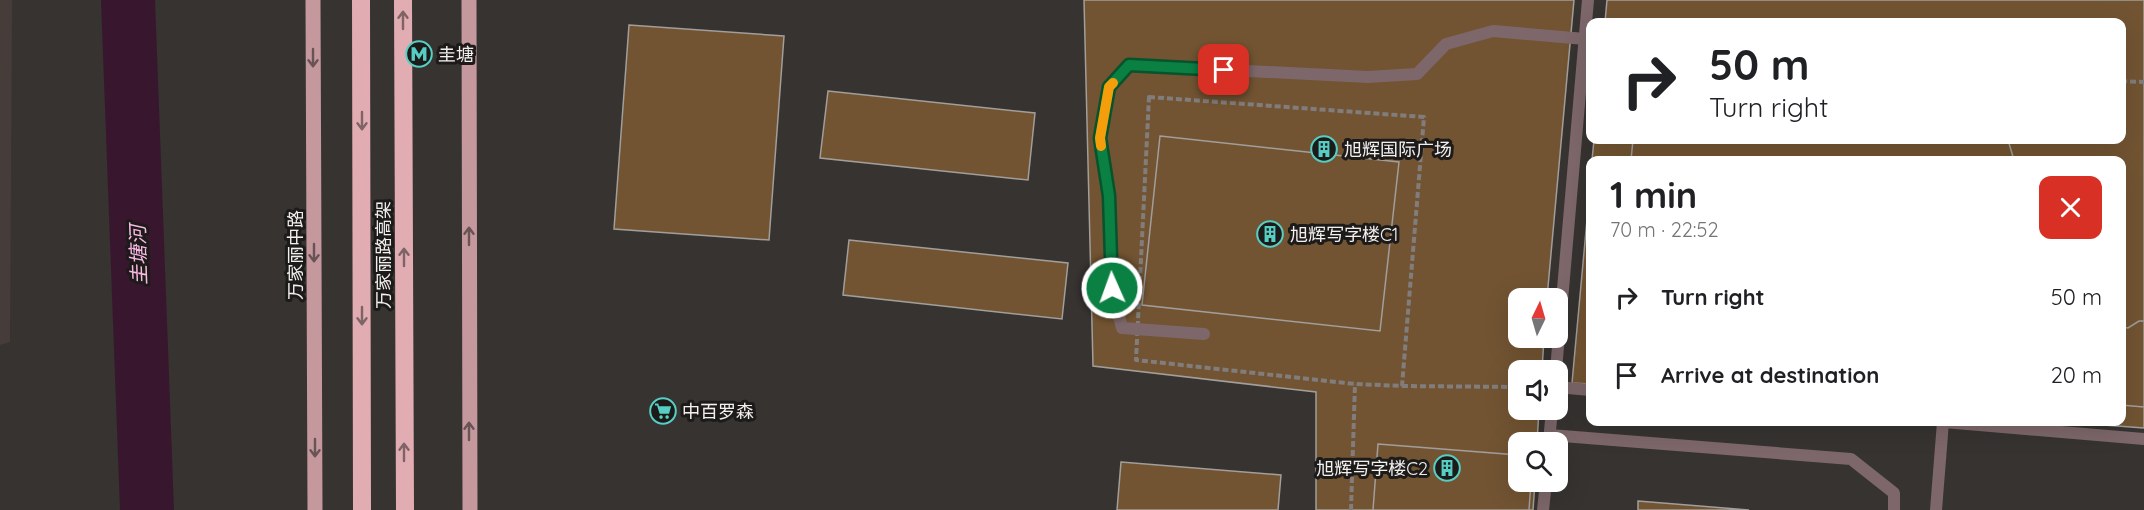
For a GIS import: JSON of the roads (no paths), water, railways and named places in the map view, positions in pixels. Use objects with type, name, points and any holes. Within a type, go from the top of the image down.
[{"type":"highway","name":"万家丽路高架","points":[[361,0],[362,510]]},
{"type":"highway","name":"万家丽路高架","points":[[404,0],[405,510]]},
{"type":"main road","name":"万家丽中路","points":[[313,0],[315,510]]},
{"type":"main road","points":[[469,0],[470,510]]},
{"type":"lane","points":[[1587,18],[1588,0]]},
{"type":"lane","points":[[1557,360],[1586,26]]},
{"type":"lane","points":[[1203,334],[1122,328],[1112,288],[1109,196],[1100,138],[1109,87],[1129,65],[1368,77],[1417,74],[1446,44],[1493,32],[1585,39]]},
{"type":"lane","points":[[1568,388],[1586,390]]},
{"type":"lane","points":[[1936,510],[1943,426]]},
{"type":"lane","points":[[1990,426],[2144,439]]},
{"type":"lane","points":[[1568,440],[1851,459],[1894,493],[1893,510]]},
{"type":"lane","points":[[1544,510],[1545,492]]},
{"type":"waterway","name":"圭塘河","points":[[128,0],[147,510]]},
{"type":"place","name":"圭塘","points":[[419,54]]},
{"type":"place","name":"旭辉国际广场","points":[[1324,149]]},
{"type":"place","name":"旭辉写字楼C1","points":[[1270,234]]},
{"type":"place","name":"中百罗森","points":[[663,411]]},
{"type":"place","name":"旭辉写字楼C2","points":[[1447,468]]}]
